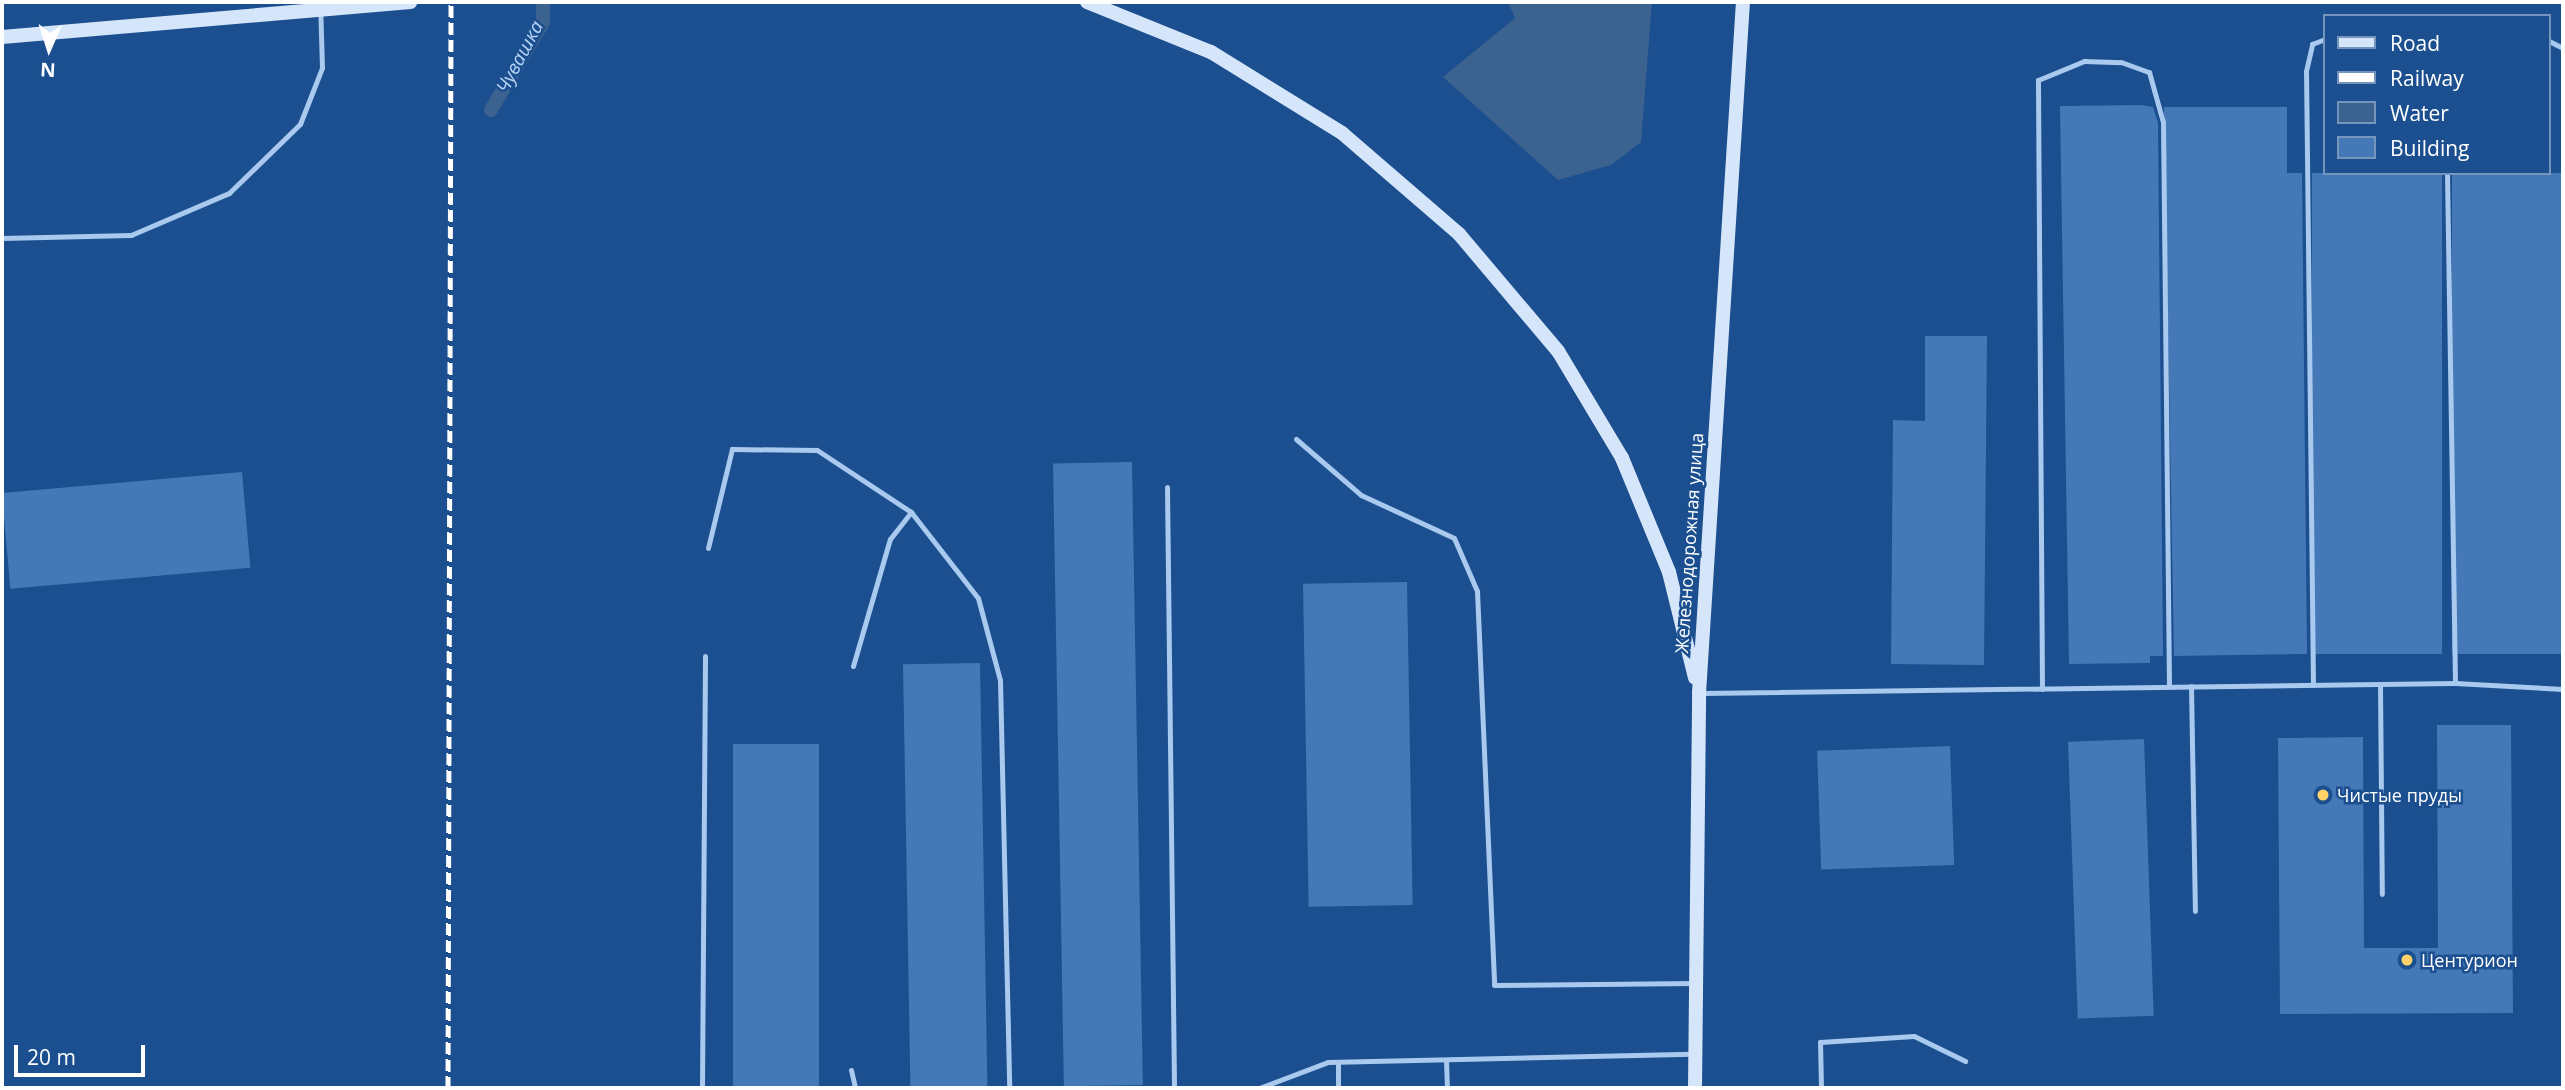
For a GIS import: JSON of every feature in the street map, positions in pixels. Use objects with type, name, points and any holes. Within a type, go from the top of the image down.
[{"type":"main road","points":[[2,37],[411,2]]},
{"type":"main road","points":[[1087,2],[1211,52],[1342,133],[1459,234],[1558,351],[1622,458],[1669,572],[1699,693]]},
{"type":"main road","name":"Железнодорожная улица","points":[[1695,1088],[1699,693],[1743,2]]},
{"type":"lane","points":[[2,238],[131,235],[229,194],[300,124],[322,68],[320,2]]},
{"type":"lane","points":[[2313,685],[2306,71],[2312,44],[2324,39]]},
{"type":"lane","points":[[2042,689],[2038,80],[2084,61],[2121,62],[2149,72],[2163,122],[2169,686]]},
{"type":"lane","points":[[2447,175],[2455,683]]},
{"type":"lane","points":[[1296,439],[1361,495],[1454,538],[1477,591],[1493,985],[1695,983]]},
{"type":"lane","points":[[708,548],[732,449],[817,450],[911,512],[978,598],[1000,680],[1009,1088]]},
{"type":"lane","points":[[1167,487],[1174,1088]]},
{"type":"lane","points":[[853,666],[890,539],[911,512]]},
{"type":"lane","points":[[702,1088],[705,656]]},
{"type":"lane","points":[[1699,693],[2455,683],[2563,689]]},
{"type":"lane","points":[[2380,684],[2382,894]]},
{"type":"lane","points":[[2191,686],[2194,911]]},
{"type":"lane","points":[[1821,1088],[1821,1042],[1914,1036],[1965,1061]]},
{"type":"lane","points":[[1259,1088],[1338,1062],[1695,1054]]},
{"type":"lane","points":[[1446,1060],[1447,1088]]},
{"type":"lane","points":[[1338,1062],[1338,1088]]},
{"type":"lane","points":[[851,1070],[855,1088]]},
{"type":"water","points":[[1508,2],[1652,2],[1641,142],[1611,165],[1558,180],[1443,77],[1515,18]]},
{"type":"building","points":[[2060,106],[2153,107],[2158,123],[2163,656],[2150,656],[2150,663],[2069,664]]},
{"type":"building","points":[[2164,107],[2287,107],[2287,173],[2302,173],[2307,654],[2174,656]]},
{"type":"building","points":[[2312,173],[2442,175],[2442,654],[2312,654]]},
{"type":"building","points":[[2563,173],[2563,654],[2452,654],[2452,175]]},
{"type":"building","points":[[1925,336],[1987,336],[1984,665],[1891,664],[1893,420],[1925,421]]},
{"type":"building","points":[[1132,462],[1143,1085],[1064,1086],[1053,463]]},
{"type":"building","points":[[242,472],[250,568],[10,589],[2,493]]},
{"type":"building","points":[[1407,582],[1413,905],[1309,907],[1303,584]]},
{"type":"building","points":[[980,663],[987,1088],[910,1088],[903,664]]},
{"type":"building","points":[[2437,725],[2511,725],[2513,1013],[2280,1014],[2278,738],[2363,737],[2364,948],[2438,948]]},
{"type":"building","points":[[2144,739],[2154,1016],[2078,1018],[2068,742]]},
{"type":"building","points":[[733,744],[819,744],[819,1088],[733,1088]]},
{"type":"building","points":[[1950,746],[1954,865],[1821,870],[1817,751]]},
{"type":"waterway","name":"Чувашка","points":[[491,110],[543,22],[543,2]]},
{"type":"railway","points":[[448,1088],[451,2]]},
{"type":"place","name":"Чистые пруды","points":[[2323,795]]},
{"type":"place","name":"Центурион","points":[[2407,960]]}]
